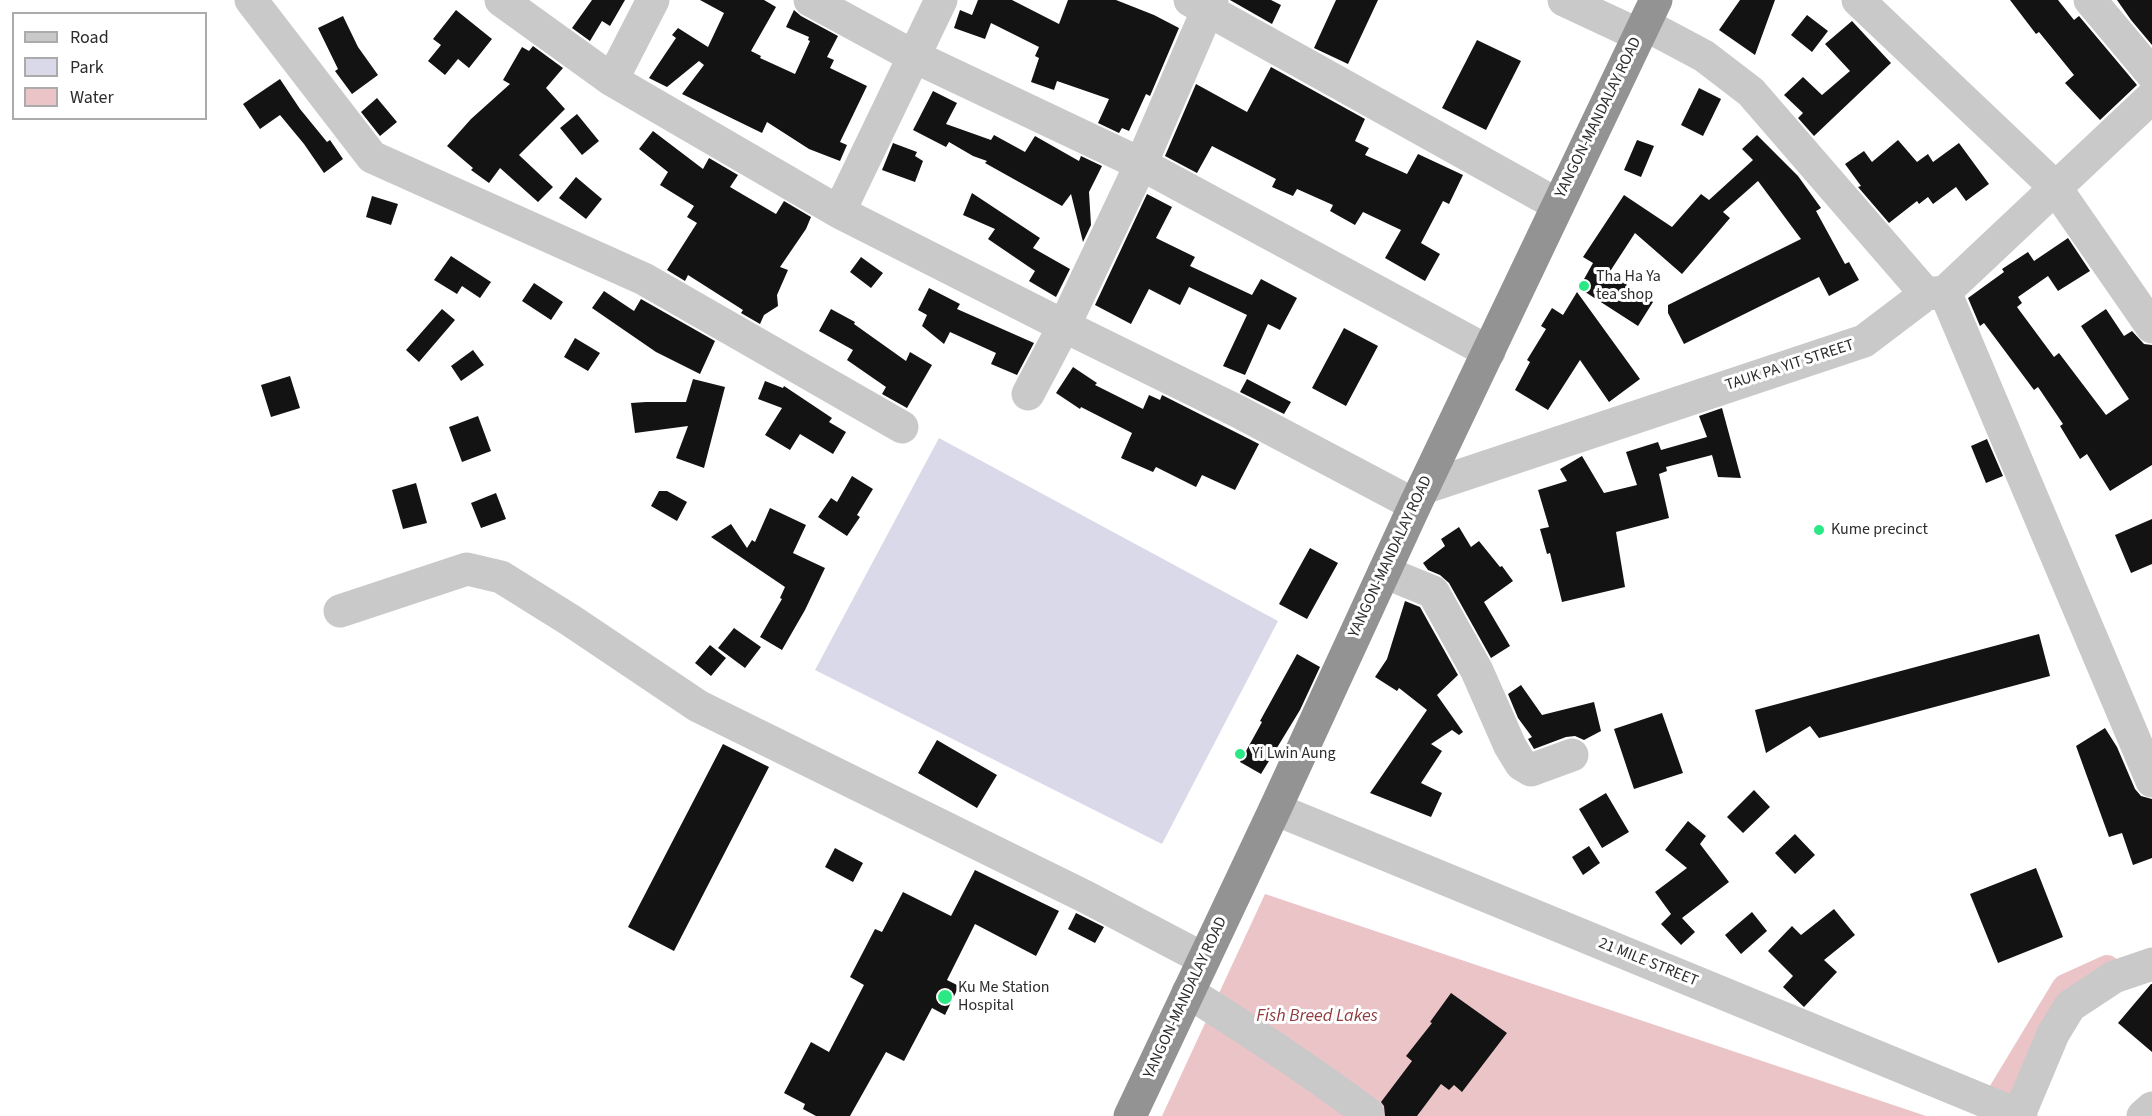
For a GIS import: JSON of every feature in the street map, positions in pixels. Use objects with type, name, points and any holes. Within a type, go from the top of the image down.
[{"type":"highway","name":"YANGON-MANDALAY ROAD","points":[[1130,1116],[1419,496],[1646,20]]},
{"type":"street","points":[[251,0],[372,157],[644,279],[902,427]]},
{"type":"street","points":[[501,0],[612,80],[839,212],[1239,412],[1419,496]]},
{"type":"street","points":[[612,80],[653,0]]},
{"type":"street","points":[[810,0],[913,56],[1141,164],[1489,352]]},
{"type":"street","points":[[839,212],[941,0]]},
{"type":"street","points":[[1564,0],[1646,20],[1704,56],[1751,92],[1936,293],[2152,781]]},
{"type":"street","points":[[1858,0],[2055,187],[2152,327]]},
{"type":"street","points":[[2090,0],[2152,74]]},
{"type":"street","points":[[1028,394],[1064,326],[1141,164],[1203,3],[1558,205]]},
{"type":"street","name":"TAUK PA YIT STREET","points":[[1419,496],[1864,341],[1936,293],[2152,97]]},
{"type":"street","points":[[340,611],[467,569],[501,577],[570,620],[698,706],[1086,897],[1204,959]]},
{"type":"street","points":[[1384,572],[1434,592],[1477,671],[1510,746],[1521,764],[1531,770],[1572,755]]},
{"type":"street","name":"21 MILE STREET","points":[[1275,809],[2020,1116]]},
{"type":"street","points":[[2020,1116],[2053,1034],[2070,1005],[2114,977],[2152,964]]},
{"type":"street","points":[[1188,992],[1252,1032],[1339,1092],[1367,1113],[1365,1116]]},
{"type":"street","points":[[2143,1116],[2152,1108]]},
{"type":"green space","points":[[939,438],[1278,621],[1162,844],[815,670]]},
{"type":"water","name":"Fish Breed Lakes","points":[[1265,894],[1926,1116],[1162,1116]]},
{"type":"building","points":[[592,0],[625,0],[610,26],[602,21],[590,41],[572,28]]},
{"type":"building","points":[[700,0],[764,0],[776,7],[751,51],[761,56],[760,58],[795,74],[810,41],[809,37],[786,27],[794,10],[838,36],[827,57],[834,60],[830,68],[867,86],[840,142],[847,145],[840,161],[809,149],[767,122],[762,133],[682,94],[704,65],[699,61],[667,87],[649,78],[676,38],[672,35],[678,28],[708,47],[724,13]]},
{"type":"building","points":[[978,0],[1012,0],[1059,24],[1068,0],[1116,0],[1179,28],[1150,96],[1146,94],[1129,131],[1122,128],[1119,133],[1098,123],[1109,99],[1057,81],[1054,90],[1031,82],[1039,58],[1035,56],[1039,47],[991,23],[985,39],[954,28],[960,10],[972,15]]},
{"type":"building","points":[[1230,0],[1271,0],[1281,5],[1272,24]]},
{"type":"building","points":[[1336,0],[1378,0],[1348,64],[1314,48]]},
{"type":"building","points":[[1740,0],[1775,0],[1755,55],[1719,30]]},
{"type":"building","points":[[2010,0],[2058,0],[2074,20],[2079,16],[2137,85],[2100,120],[2065,83],[2074,75],[2039,32],[2036,34]]},
{"type":"building","points":[[2117,0],[2152,0],[2152,45],[2131,20]]},
{"type":"building","points":[[456,10],[492,39],[469,68],[458,59],[445,75],[428,61],[441,45],[433,39]]},
{"type":"building","points":[[1807,15],[1828,31],[1812,52],[1791,35]]},
{"type":"building","points":[[343,16],[358,47],[378,75],[352,94],[335,71],[338,69],[318,28]]},
{"type":"building","points":[[1852,21],[1891,63],[1814,136],[1798,118],[1803,113],[1784,95],[1803,77],[1822,95],[1850,71],[1825,44]]},
{"type":"building","points":[[1477,40],[1521,61],[1486,130],[1442,108]]},
{"type":"building","points":[[533,46],[563,68],[546,88],[565,109],[519,155],[553,187],[538,202],[500,168],[489,183],[471,170],[473,168],[447,146],[471,119],[510,84],[503,80],[522,47],[529,51]]},
{"type":"building","points":[[1271,67],[1365,119],[1355,141],[1369,148],[1365,155],[1407,174],[1418,154],[1463,175],[1449,204],[1443,201],[1421,243],[1440,254],[1425,281],[1385,258],[1401,230],[1363,212],[1355,225],[1330,211],[1333,205],[1297,189],[1293,196],[1272,187],[1276,179],[1212,146],[1197,173],[1165,156],[1196,84],[1247,112]]},
{"type":"building","points":[[280,79],[300,109],[327,142],[330,140],[343,159],[324,173],[280,115],[260,129],[243,104]]},
{"type":"building","points":[[1699,88],[1721,99],[1703,136],[1681,125]]},
{"type":"building","points":[[933,91],[957,103],[946,124],[991,140],[994,135],[1025,152],[1035,136],[1079,161],[1081,156],[1102,166],[1089,192],[1091,225],[1083,242],[1071,194],[1062,206],[985,163],[987,161],[949,142],[946,147],[913,130]]},
{"type":"building","points":[[377,98],[397,122],[380,136],[361,112]]},
{"type":"building","points":[[577,114],[599,141],[582,155],[560,128]]},
{"type":"building","points":[[653,131],[703,169],[709,158],[738,175],[730,187],[776,214],[784,201],[811,217],[806,229],[780,267],[788,270],[777,295],[778,306],[764,315],[760,324],[741,313],[743,310],[688,275],[685,281],[667,270],[697,223],[687,217],[694,206],[660,185],[668,172],[639,149]]},
{"type":"building","points":[[1757,135],[1798,176],[1821,208],[1816,211],[1845,264],[1849,262],[1859,280],[1829,296],[1819,277],[1684,344],[1668,313],[1668,305],[1801,239],[1758,181],[1723,212],[1730,218],[1682,274],[1635,233],[1609,273],[1653,302],[1638,326],[1579,288],[1593,263],[1583,257],[1624,195],[1672,227],[1701,194],[1709,200],[1753,160],[1742,149]]},
{"type":"building","points":[[1637,140],[1654,146],[1641,177],[1624,170]]},
{"type":"building","points":[[1898,140],[1917,162],[1928,154],[1933,162],[1959,143],[1989,184],[1966,201],[1956,187],[1933,204],[1928,197],[1919,204],[1917,201],[1889,223],[1858,187],[1861,186],[1845,164],[1864,151],[1872,162]]},
{"type":"building","points":[[893,143],[917,152],[915,156],[923,161],[915,182],[882,170]]},
{"type":"building","points":[[576,177],[602,199],[586,219],[559,198]]},
{"type":"building","points":[[972,193],[1040,238],[1033,248],[1070,269],[1056,297],[1029,281],[1035,271],[988,239],[995,229],[963,215]]},
{"type":"building","points":[[1147,194],[1172,207],[1156,238],[1195,257],[1190,266],[1252,295],[1261,279],[1297,298],[1280,330],[1268,324],[1245,375],[1223,366],[1247,315],[1189,287],[1180,305],[1149,289],[1131,324],[1095,305]]},
{"type":"building","points":[[372,196],[398,204],[391,225],[366,217]]},
{"type":"building","points":[[2068,238],[2090,271],[2058,291],[2048,276],[2018,297],[2022,303],[2017,307],[2054,357],[2059,353],[2106,415],[2129,399],[2081,326],[2106,309],[2124,336],[2132,331],[2144,344],[2152,345],[2152,465],[2110,491],[2087,454],[2080,459],[2060,426],[2063,424],[2038,387],[2034,390],[1984,323],[1980,326],[1968,298],[2004,272],[2002,269],[2028,252],[2034,261]]},
{"type":"building","points":[[451,256],[491,282],[480,298],[462,286],[457,294],[434,280]]},
{"type":"building","points":[[861,257],[883,273],[871,288],[850,272]]},
{"type":"building","points":[[534,283],[563,302],[551,320],[522,301]]},
{"type":"building","points":[[929,288],[960,304],[957,309],[1034,343],[1017,375],[991,364],[996,353],[950,332],[944,344],[922,326],[927,315],[918,310]]},
{"type":"building","points":[[604,291],[634,311],[641,299],[715,341],[700,374],[656,352],[592,308]]},
{"type":"building","points":[[1577,292],[1640,379],[1609,402],[1580,360],[1548,410],[1515,390],[1530,362],[1527,360],[1546,329],[1541,326],[1552,308],[1563,315]]},
{"type":"building","points":[[442,309],[455,320],[419,362],[406,350]]},
{"type":"building","points":[[831,309],[855,322],[854,324],[906,361],[910,352],[932,365],[907,408],[882,394],[886,387],[847,360],[853,350],[819,331]]},
{"type":"building","points":[[1344,328],[1378,346],[1346,406],[1312,388]]},
{"type":"building","points":[[575,338],[600,353],[588,371],[564,357]]},
{"type":"building","points":[[473,350],[484,365],[461,381],[451,366]]},
{"type":"building","points":[[1073,367],[1097,383],[1095,385],[1143,409],[1149,395],[1160,400],[1162,395],[1259,444],[1235,490],[1202,475],[1196,487],[1156,467],[1153,472],[1121,458],[1132,433],[1081,407],[1080,409],[1056,393]]},
{"type":"building","points":[[290,376],[300,408],[271,417],[261,385]]},
{"type":"building","points":[[693,379],[725,387],[704,468],[676,458],[688,426],[635,433],[631,403],[686,402]]},
{"type":"building","points":[[1247,379],[1291,402],[1284,414],[1240,392]]},
{"type":"building","points":[[765,381],[783,388],[784,386],[832,418],[829,422],[846,432],[833,454],[800,434],[790,450],[765,435],[782,408],[758,399]]},
{"type":"building","points":[[1722,408],[1741,478],[1718,477],[1712,455],[1666,467],[1667,471],[1659,474],[1669,518],[1616,532],[1625,587],[1562,602],[1550,553],[1547,554],[1540,529],[1549,527],[1538,490],[1567,481],[1560,469],[1582,456],[1604,493],[1637,485],[1626,452],[1658,442],[1661,450],[1707,437],[1699,416]]},
{"type":"building","points":[[478,416],[491,451],[462,462],[449,427]]},
{"type":"building","points":[[1987,439],[2003,476],[1986,483],[1971,446]]},
{"type":"building","points":[[852,476],[873,489],[857,515],[860,517],[847,536],[818,517],[831,498],[837,502]]},
{"type":"building","points":[[416,483],[427,523],[403,529],[392,490]]},
{"type":"building","points":[[659,491],[667,491],[687,502],[677,521],[651,506]]},
{"type":"building","points":[[496,493],[506,519],[481,528],[471,503]]},
{"type":"building","points":[[770,508],[806,525],[793,553],[825,568],[782,650],[760,637],[782,599],[780,598],[785,587],[711,537],[731,524],[747,548],[752,540],[755,542]]},
{"type":"building","points":[[2152,519],[2152,564],[2131,573],[2115,535]]},
{"type":"building","points":[[1459,527],[1471,547],[1479,541],[1513,581],[1484,602],[1510,646],[1491,658],[1449,583],[1440,575],[1428,570],[1423,563],[1445,546],[1441,539]]},
{"type":"building","points":[[1310,548],[1338,563],[1307,619],[1279,604]]},
{"type":"building","points":[[1405,601],[1420,607],[1458,675],[1437,695],[1463,732],[1459,735],[1452,730],[1431,744],[1442,751],[1421,783],[1442,793],[1431,817],[1370,793],[1427,710],[1399,688],[1397,691],[1375,677],[1387,659]]},
{"type":"building","points":[[734,628],[761,647],[745,668],[718,648]]},
{"type":"building","points":[[2039,634],[2050,676],[1819,738],[1810,726],[1766,753],[1755,710]]},
{"type":"building","points":[[710,645],[726,658],[711,676],[695,663]]},
{"type":"building","points":[[1297,654],[1320,667],[1300,710],[1261,774],[1240,762]]},
{"type":"building","points":[[1521,685],[1542,715],[1594,702],[1601,731],[1584,740],[1575,736],[1566,737],[1534,749],[1528,739],[1532,737],[1518,718],[1508,694]]},
{"type":"building","points":[[1662,713],[1683,773],[1634,789],[1614,729]]},
{"type":"building","points":[[2105,728],[2117,747],[2135,789],[2141,796],[2152,799],[2152,858],[2133,865],[2122,833],[2109,837],[2076,746]]},
{"type":"building","points":[[937,740],[997,775],[977,808],[918,773]]},
{"type":"building","points":[[723,744],[769,767],[674,951],[628,927]]},
{"type":"building","points":[[1754,790],[1770,807],[1743,833],[1727,817]]},
{"type":"building","points":[[1606,793],[1629,832],[1602,848],[1579,809]]},
{"type":"building","points":[[1688,821],[1706,836],[1700,844],[1729,882],[1682,918],[1695,932],[1681,945],[1661,924],[1671,914],[1655,892],[1687,868],[1665,850]]},
{"type":"building","points":[[1795,834],[1815,855],[1795,874],[1775,853]]},
{"type":"building","points":[[1589,846],[1600,863],[1583,875],[1572,857]]},
{"type":"building","points":[[835,848],[863,863],[853,882],[825,867]]},
{"type":"building","points":[[2036,868],[2063,937],[1998,963],[1970,894]]},
{"type":"building","points":[[975,870],[1059,911],[1036,956],[975,924],[947,980],[959,986],[945,1015],[932,1008],[904,1061],[886,1052],[850,1116],[816,1116],[803,1109],[805,1104],[784,1093],[811,1042],[829,1052],[864,985],[850,977],[875,929],[882,932],[903,892],[951,916]]},
{"type":"building","points":[[1834,909],[1855,935],[1824,960],[1837,972],[1804,1007],[1783,987],[1793,976],[1768,951],[1792,926],[1801,935]]},
{"type":"building","points":[[1752,912],[1767,931],[1741,954],[1725,935]]},
{"type":"building","points":[[1076,913],[1104,927],[1095,943],[1068,929]]},
{"type":"building","points":[[2152,984],[2152,1052],[2118,1023]]},
{"type":"building","points":[[1451,993],[1507,1033],[1462,1092],[1454,1085],[1449,1090],[1441,1084],[1417,1116],[1385,1116],[1381,1102],[1412,1061],[1406,1056],[1432,1023],[1430,1022]]},
{"type":"waterway","points":[[2002,1091],[2065,987],[2107,968]]},
{"type":"place","name":"Tha Ha Ya tea shop","points":[[1584,286]]},
{"type":"place","name":"Kume precinct","points":[[1819,530]]},
{"type":"place","name":"Yi Lwin Aung","points":[[1240,754]]},
{"type":"place","name":"Ku Me Station Hospital","points":[[945,997]]}]
